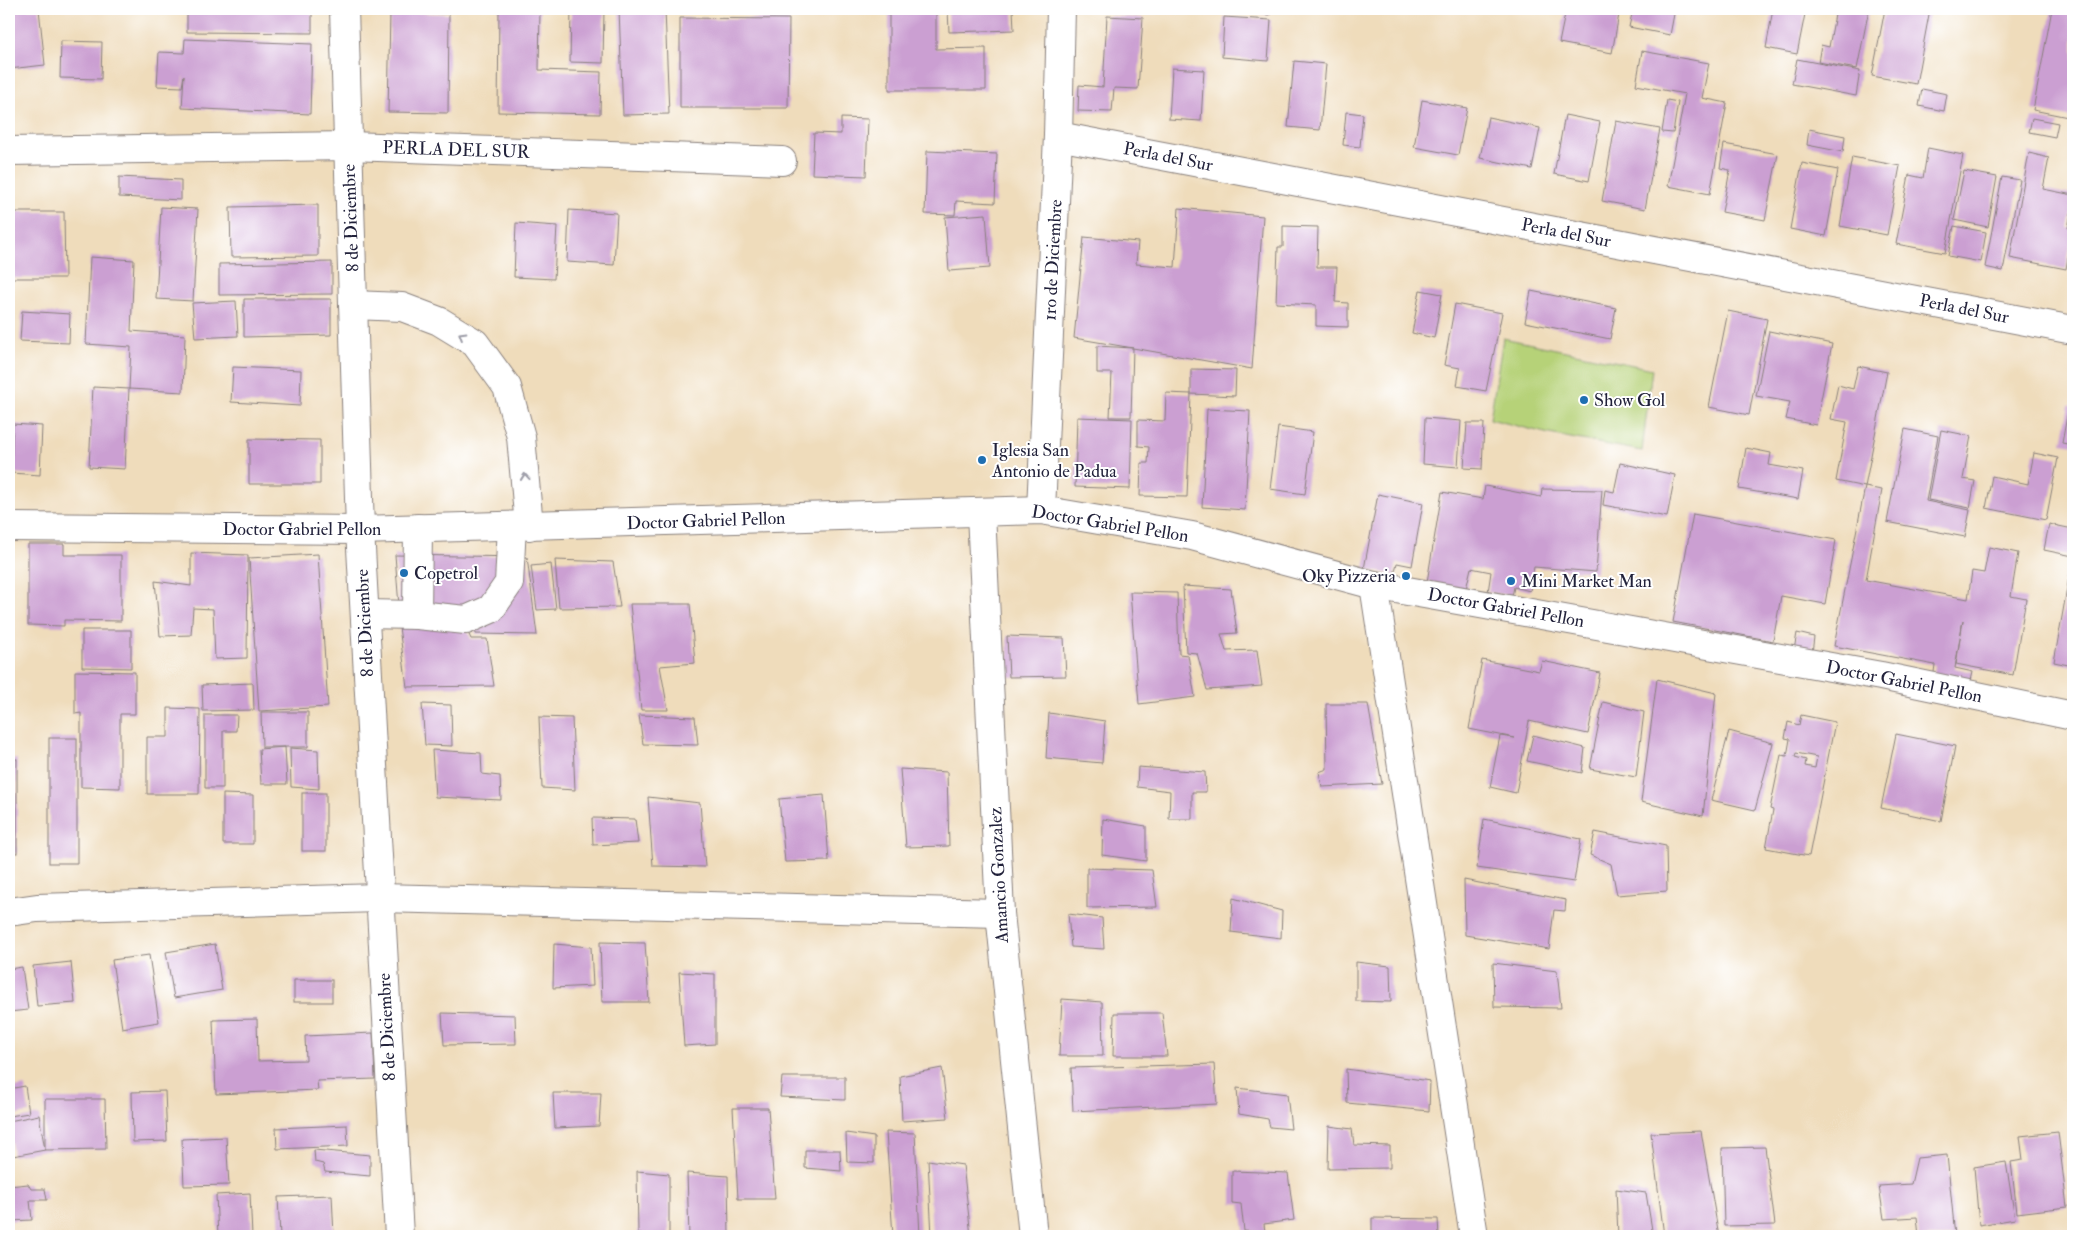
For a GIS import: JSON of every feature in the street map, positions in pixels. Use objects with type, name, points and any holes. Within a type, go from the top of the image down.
[{"type":"street","name":"8 de Diciembre","points":[[344,9],[360,530],[399,1236]]},
{"type":"street","name":"1ro de Diciembre","points":[[1041,510],[1058,136],[1061,9]]},
{"type":"street","name":"Perla del Sur","points":[[1058,136],[2073,330]]},
{"type":"street","name":"PERLA DEL SUR","points":[[9,151],[349,146],[782,162]]},
{"type":"street","points":[[353,305],[402,308],[439,321],[475,343],[507,387],[521,437],[521,526],[509,583],[492,609],[466,620],[417,615],[365,614]]},
{"type":"street","name":"Doctor Gabriel Pellon","points":[[9,527],[360,530],[981,514],[1041,510],[1192,536],[1374,585],[1881,676],[2073,716]]},
{"type":"street","name":"Amancio Gonzalez","points":[[981,514],[1000,913],[1033,1236]]},
{"type":"street","points":[[417,615],[418,528]]},
{"type":"street","points":[[1374,585],[1474,1236]]},
{"type":"street","points":[[9,912],[47,908],[379,898],[1000,913]]},
{"type":"green space","points":[[1503,338],[1652,369],[1642,451],[1549,434],[1490,419]]},
{"type":"building","points":[[9,9],[39,9],[45,65],[9,69]]},
{"type":"building","points":[[187,9],[312,9],[312,33],[187,32]]},
{"type":"building","points":[[499,9],[540,9],[539,70],[601,72],[600,114],[498,112]]},
{"type":"building","points":[[571,9],[604,9],[603,63],[570,62]]},
{"type":"building","points":[[619,9],[665,9],[669,114],[623,115]]},
{"type":"building","points":[[948,9],[1013,9],[1014,30],[949,32]]},
{"type":"building","points":[[1270,9],[1270,15],[1224,10]]},
{"type":"building","points":[[1566,9],[1620,9],[1612,53],[1559,43]]},
{"type":"building","points":[[1633,9],[1675,9],[1670,35],[1629,27]]},
{"type":"building","points":[[1773,9],[1806,9],[1797,54],[1766,48]]},
{"type":"building","points":[[1836,9],[1869,9],[1857,69],[1818,62],[1821,45],[1829,47]]},
{"type":"building","points":[[1885,9],[1930,9],[1916,84],[1872,76]]},
{"type":"building","points":[[2052,9],[2073,9],[2073,118],[2033,110]]},
{"type":"building","points":[[390,12],[449,14],[448,113],[388,112]]},
{"type":"building","points":[[889,12],[936,12],[936,49],[986,48],[986,90],[889,90]]},
{"type":"building","points":[[1107,16],[1143,18],[1138,89],[1114,88],[1112,112],[1078,111],[1079,85],[1103,87]]},
{"type":"building","points":[[1224,17],[1271,20],[1268,61],[1222,57]]},
{"type":"building","points":[[680,18],[789,19],[788,108],[680,108]]},
{"type":"building","points":[[185,39],[312,44],[310,114],[182,108],[184,75],[182,87],[157,86],[159,52],[184,53]]},
{"type":"building","points":[[61,41],[102,42],[101,79],[60,78]]},
{"type":"building","points":[[1642,51],[1709,63],[1702,98],[1727,103],[1710,194],[1668,186],[1685,94],[1636,85]]},
{"type":"building","points":[[1797,59],[1860,71],[1856,96],[1792,84]]},
{"type":"building","points":[[1294,61],[1326,64],[1320,130],[1288,127]]},
{"type":"building","points":[[1172,68],[1204,70],[1201,121],[1169,119]]},
{"type":"building","points":[[1922,89],[1947,94],[1944,111],[1919,106]]},
{"type":"building","points":[[1422,100],[1467,108],[1458,155],[1414,147]]},
{"type":"building","points":[[1667,100],[1678,102],[1673,133],[1662,132]]},
{"type":"building","points":[[1346,112],[1363,114],[1360,147],[1343,145]]},
{"type":"building","points":[[1565,115],[1600,122],[1589,181],[1554,174]]},
{"type":"building","points":[[1488,117],[1540,128],[1532,169],[1480,158]]},
{"type":"building","points":[[841,118],[868,119],[866,176],[812,174],[814,133],[841,134]]},
{"type":"building","points":[[2032,118],[2058,123],[2055,137],[2029,132]]},
{"type":"building","points":[[1616,121],[1660,129],[1645,209],[1602,201]]},
{"type":"building","points":[[1809,129],[1845,136],[1843,152],[1807,145]]},
{"type":"building","points":[[1724,144],[1778,154],[1765,220],[1722,212],[1730,170],[1720,168]]},
{"type":"building","points":[[1928,148],[1963,155],[1945,253],[1896,244],[1909,175],[1923,178]]},
{"type":"building","points":[[927,151],[997,154],[995,203],[956,201],[955,215],[925,214]]},
{"type":"building","points":[[2029,153],[2049,158],[2043,189],[2073,195],[2073,214],[2071,213],[2068,228],[2073,229],[2066,269],[2010,258]]},
{"type":"building","points":[[1852,157],[1900,166],[1887,235],[1840,226]]},
{"type":"building","points":[[1802,163],[1838,170],[1826,236],[1790,229]]},
{"type":"building","points":[[1964,171],[1997,177],[1988,227],[1954,220]]},
{"type":"building","points":[[119,177],[181,180],[181,200],[119,197]]},
{"type":"building","points":[[2002,177],[2020,180],[2003,271],[1985,267]]},
{"type":"building","points":[[318,205],[318,256],[231,257],[230,207]]},
{"type":"building","points":[[161,207],[198,209],[193,301],[156,299]]},
{"type":"building","points":[[1179,208],[1263,216],[1252,369],[1074,338],[1084,237],[1138,242],[1136,264],[1175,267]]},
{"type":"building","points":[[569,210],[617,213],[614,265],[567,262]]},
{"type":"building","points":[[9,212],[64,212],[65,278],[9,278]]},
{"type":"building","points":[[986,214],[990,268],[949,271],[945,217]]},
{"type":"building","points":[[516,223],[557,226],[554,279],[514,277]]},
{"type":"building","points":[[1283,226],[1318,227],[1317,267],[1337,267],[1335,302],[1348,303],[1348,327],[1316,326],[1316,305],[1276,303],[1278,247],[1283,247]]},
{"type":"building","points":[[1954,226],[1986,232],[1981,262],[1948,256]]},
{"type":"building","points":[[90,257],[134,260],[131,331],[185,335],[183,392],[129,389],[131,347],[86,344]]},
{"type":"building","points":[[332,262],[332,294],[219,295],[219,264]]},
{"type":"building","points":[[1420,290],[1442,294],[1434,338],[1412,333]]},
{"type":"building","points":[[1531,291],[1616,308],[1610,339],[1525,322]]},
{"type":"building","points":[[244,299],[331,299],[331,335],[244,337]]},
{"type":"building","points":[[236,301],[238,336],[195,338],[192,303]]},
{"type":"building","points":[[1455,304],[1502,313],[1486,391],[1457,386],[1460,368],[1444,365]]},
{"type":"building","points":[[22,311],[70,314],[69,343],[20,341]]},
{"type":"building","points":[[1728,311],[1767,319],[1749,415],[1709,407]]},
{"type":"building","points":[[1769,331],[1832,344],[1816,425],[1786,419],[1790,402],[1756,396]]},
{"type":"building","points":[[1097,346],[1133,348],[1131,417],[1110,417],[1112,373],[1097,373]]},
{"type":"building","points":[[1858,366],[1887,372],[1865,487],[1836,481],[1847,422],[1831,419],[1838,385],[1853,389]]},
{"type":"building","points":[[233,367],[301,370],[300,406],[231,402]]},
{"type":"building","points":[[1191,369],[1236,370],[1235,396],[1191,394]]},
{"type":"building","points":[[93,387],[129,389],[125,469],[89,467]]},
{"type":"building","points":[[1166,393],[1191,394],[1187,497],[1140,496],[1141,463],[1148,463],[1149,447],[1138,446],[1138,420],[1165,421]]},
{"type":"building","points":[[2069,405],[2073,406],[2073,445],[2062,443]]},
{"type":"building","points":[[1207,409],[1250,411],[1245,510],[1202,507]]},
{"type":"building","points":[[1077,417],[1132,419],[1130,489],[1075,487]]},
{"type":"building","points":[[1425,418],[1461,421],[1458,467],[1423,464]]},
{"type":"building","points":[[1467,423],[1484,423],[1482,469],[1464,468]]},
{"type":"building","points":[[13,424],[42,426],[40,475],[11,473]]},
{"type":"building","points":[[1278,427],[1313,432],[1305,494],[1270,489]]},
{"type":"building","points":[[1905,429],[1938,436],[1926,501],[1970,510],[1965,537],[1887,522]]},
{"type":"building","points":[[1941,430],[1971,436],[1963,479],[1975,481],[1970,508],[1928,500]]},
{"type":"building","points":[[249,439],[320,440],[320,484],[249,484]]},
{"type":"building","points":[[1746,448],[1771,453],[1769,465],[1803,471],[1798,499],[1739,489]]},
{"type":"building","points":[[2034,453],[2058,458],[2046,520],[1986,508],[1992,476],[2028,484]]},
{"type":"building","points":[[1620,463],[1675,475],[1667,517],[1603,505],[1605,490],[1614,492]]},
{"type":"building","points":[[1485,486],[1541,497],[1542,489],[1602,490],[1596,572],[1534,567],[1530,591],[1514,587],[1512,596],[1488,592],[1491,572],[1471,568],[1466,589],[1427,582],[1442,492],[1483,499]]},
{"type":"building","points":[[1865,487],[1882,490],[1866,580],[1968,599],[1972,571],[1984,573],[1989,547],[2018,553],[2011,596],[2026,599],[2013,675],[1956,664],[1963,620],[1955,668],[1973,672],[1970,685],[1933,679],[1935,665],[1834,646]]},
{"type":"building","points":[[1378,494],[1423,503],[1412,566],[1397,563],[1394,575],[1364,569]]},
{"type":"building","points":[[1693,514],[1836,540],[1825,604],[1781,596],[1773,641],[1673,622]]},
{"type":"building","points":[[2049,524],[2073,529],[2073,556],[2044,550]]},
{"type":"building","points":[[28,544],[64,544],[64,555],[121,555],[121,621],[64,620],[64,626],[28,625]]},
{"type":"building","points":[[191,553],[248,555],[247,658],[215,659],[213,609],[193,608],[191,635],[160,636],[155,581],[191,586]]},
{"type":"building","points":[[318,554],[328,707],[259,711],[249,558]]},
{"type":"building","points":[[395,555],[527,557],[537,635],[476,634],[474,621],[400,619]]},
{"type":"building","points":[[555,560],[613,562],[620,607],[559,608]]},
{"type":"building","points":[[2073,560],[2073,666],[2054,662]]},
{"type":"building","points":[[551,564],[556,609],[537,610],[531,566]]},
{"type":"building","points":[[1183,586],[1231,589],[1237,633],[1221,634],[1226,651],[1257,650],[1262,686],[1207,690],[1197,653],[1186,652]]},
{"type":"building","points":[[1130,592],[1177,593],[1179,654],[1188,655],[1195,697],[1139,704]]},
{"type":"building","points":[[630,604],[690,604],[695,663],[660,666],[668,710],[641,710]]},
{"type":"building","points":[[399,627],[466,628],[471,639],[487,639],[494,686],[407,687]]},
{"type":"building","points":[[82,630],[131,630],[131,668],[82,667]]},
{"type":"building","points":[[1797,633],[1814,637],[1812,653],[1794,650]]},
{"type":"building","points":[[1007,636],[1064,638],[1066,676],[1009,677]]},
{"type":"building","points":[[1482,660],[1539,671],[1542,661],[1600,673],[1588,734],[1529,721],[1516,793],[1490,787],[1500,736],[1515,738],[1469,729]]},
{"type":"building","points":[[75,671],[135,672],[135,714],[120,714],[120,788],[81,787],[81,713],[75,714]]},
{"type":"building","points":[[1657,679],[1716,693],[1703,816],[1641,802]]},
{"type":"building","points":[[253,683],[254,710],[203,711],[202,685]]},
{"type":"building","points":[[1603,702],[1644,712],[1636,777],[1590,769]]},
{"type":"building","points":[[422,704],[451,705],[452,746],[425,745]]},
{"type":"building","points":[[1326,704],[1368,704],[1382,784],[1322,787],[1319,772],[1327,769]]},
{"type":"building","points":[[168,708],[200,709],[199,794],[147,794],[147,737],[168,737]]},
{"type":"building","points":[[261,712],[308,712],[308,747],[262,747]]},
{"type":"building","points":[[1049,713],[1105,721],[1102,763],[1046,758]]},
{"type":"building","points":[[205,715],[237,715],[236,731],[223,731],[223,788],[205,788]]},
{"type":"building","points":[[639,715],[695,717],[698,745],[643,744]]},
{"type":"building","points":[[1801,715],[1835,722],[1809,856],[1766,848],[1773,810],[1770,809],[1781,755],[1787,756],[1790,739],[1785,738],[1788,722],[1799,725]],"holes":[[[1796,753],[1817,757],[1815,768],[1805,766],[1806,760],[1795,757]]]},
{"type":"building","points":[[539,717],[572,718],[575,790],[542,788]]},
{"type":"building","points":[[1729,731],[1773,743],[1755,810],[1711,800]]},
{"type":"building","points":[[1896,734],[1955,746],[1941,821],[1881,808]]},
{"type":"building","points":[[1533,735],[1585,748],[1582,773],[1527,761]]},
{"type":"building","points":[[49,738],[77,738],[77,863],[49,863]]},
{"type":"building","points":[[285,747],[287,784],[261,784],[259,749]]},
{"type":"building","points":[[290,748],[318,750],[319,789],[291,787]]},
{"type":"building","points":[[432,750],[481,753],[482,774],[500,776],[501,800],[435,797]]},
{"type":"building","points":[[9,759],[17,759],[17,853],[9,853]]},
{"type":"building","points":[[1138,767],[1205,772],[1206,792],[1192,792],[1192,819],[1169,819],[1170,791],[1137,787]]},
{"type":"building","points":[[900,769],[947,772],[949,846],[906,847]]},
{"type":"building","points":[[302,793],[326,793],[326,851],[302,851]]},
{"type":"building","points":[[223,794],[253,795],[253,844],[223,844]]},
{"type":"building","points":[[824,795],[829,861],[785,862],[779,799]]},
{"type":"building","points":[[648,797],[700,803],[705,867],[653,866]]},
{"type":"building","points":[[592,818],[635,819],[638,843],[593,845]]},
{"type":"building","points":[[1103,819],[1146,826],[1146,861],[1102,855]]},
{"type":"building","points":[[1484,819],[1581,839],[1574,882],[1477,868]]},
{"type":"building","points":[[1595,832],[1666,846],[1667,891],[1617,895],[1611,864],[1590,855]]},
{"type":"building","points":[[1087,868],[1152,870],[1157,907],[1087,908]]},
{"type":"building","points":[[1464,880],[1566,900],[1565,911],[1554,910],[1549,949],[1465,935]]},
{"type":"building","points":[[1233,898],[1282,911],[1281,938],[1231,932]]},
{"type":"building","points":[[1068,914],[1102,918],[1104,949],[1071,947]]},
{"type":"building","points":[[600,942],[645,943],[649,1002],[602,1002]]},
{"type":"building","points":[[215,944],[222,990],[174,998],[166,952]]},
{"type":"building","points":[[554,944],[591,947],[593,986],[553,988]]},
{"type":"building","points":[[149,955],[159,1022],[122,1028],[112,960]]},
{"type":"building","points":[[71,962],[75,1003],[37,1006],[33,966]]},
{"type":"building","points":[[1356,962],[1390,966],[1391,1002],[1356,1001]]},
{"type":"building","points":[[1493,963],[1557,971],[1561,1008],[1494,1007]]},
{"type":"building","points":[[22,967],[28,1010],[9,1012],[9,969]]},
{"type":"building","points":[[679,972],[715,974],[715,1044],[684,1046]]},
{"type":"building","points":[[294,980],[332,980],[332,1002],[294,1002]]},
{"type":"building","points":[[1062,999],[1102,1002],[1103,1056],[1059,1056]]},
{"type":"building","points":[[442,1013],[515,1015],[516,1044],[444,1045]]},
{"type":"building","points":[[1114,1013],[1162,1013],[1167,1056],[1113,1056]]},
{"type":"building","points":[[257,1019],[258,1061],[306,1060],[305,1036],[373,1033],[375,1079],[317,1081],[318,1090],[216,1094],[213,1020]]},
{"type":"building","points":[[1214,1064],[1217,1104],[1073,1111],[1071,1068]]},
{"type":"building","points":[[942,1068],[948,1118],[902,1121],[900,1076]]},
{"type":"building","points":[[1346,1069],[1430,1081],[1429,1111],[1347,1103]]},
{"type":"building","points":[[782,1077],[845,1077],[845,1100],[780,1097]]},
{"type":"building","points":[[25,1086],[29,1113],[9,1116],[9,1089]]},
{"type":"building","points":[[1237,1088],[1287,1094],[1291,1129],[1270,1127],[1268,1119],[1239,1114]]},
{"type":"building","points":[[165,1091],[167,1141],[133,1142],[132,1092]]},
{"type":"building","points":[[553,1093],[601,1093],[599,1126],[555,1128]]},
{"type":"building","points":[[45,1099],[105,1099],[106,1149],[45,1150]]},
{"type":"building","points":[[733,1108],[768,1108],[775,1199],[738,1199]]},
{"type":"building","points":[[39,1115],[45,1150],[13,1156],[9,1121]]},
{"type":"building","points":[[347,1125],[348,1146],[277,1149],[276,1128]]},
{"type":"building","points":[[1329,1126],[1352,1129],[1354,1145],[1390,1146],[1390,1168],[1328,1169]]},
{"type":"building","points":[[1701,1131],[1719,1236],[1664,1236],[1651,1133]]},
{"type":"building","points":[[886,1132],[915,1133],[920,1236],[893,1236]]},
{"type":"building","points":[[2058,1132],[2067,1207],[2017,1213],[2011,1162],[2023,1160],[2020,1136]]},
{"type":"building","points":[[846,1133],[874,1137],[874,1163],[847,1162]]},
{"type":"building","points":[[226,1137],[229,1185],[184,1186],[182,1139]]},
{"type":"building","points":[[1765,1147],[1775,1225],[1724,1226],[1722,1148]]},
{"type":"building","points":[[314,1150],[370,1155],[370,1176],[325,1172],[323,1164],[315,1162]]},
{"type":"building","points":[[805,1150],[840,1150],[841,1171],[805,1168]]},
{"type":"building","points":[[1947,1155],[1955,1236],[1919,1236],[1917,1217],[1884,1219],[1879,1186],[1911,1184],[1917,1158]]},
{"type":"building","points":[[928,1160],[963,1165],[971,1236],[932,1236]]},
{"type":"building","points":[[2006,1162],[2015,1219],[1979,1225],[1974,1167]]},
{"type":"building","points":[[637,1171],[669,1174],[669,1236],[638,1234]]},
{"type":"building","points":[[1232,1171],[1288,1173],[1294,1220],[1264,1224],[1265,1232],[1244,1231],[1241,1204],[1232,1203]]},
{"type":"building","points":[[687,1173],[728,1176],[729,1236],[689,1236]]},
{"type":"building","points":[[28,1184],[31,1189],[45,1189],[47,1200],[30,1200],[32,1220],[9,1221],[9,1186]]},
{"type":"building","points":[[1616,1189],[1646,1193],[1653,1236],[1618,1236]]},
{"type":"building","points":[[250,1193],[252,1236],[218,1236],[216,1195]]},
{"type":"building","points":[[332,1195],[334,1236],[280,1236],[278,1197]]},
{"type":"building","points":[[1372,1218],[1438,1219],[1439,1236],[1372,1236]]},
{"type":"place","name":"Show Gol","points":[[1584,400]]},
{"type":"place","name":"Iglesia San Antonio de Padua","points":[[982,460]]},
{"type":"place","name":"Copetrol","points":[[404,573]]},
{"type":"place","name":"Oky Pizzeria","points":[[1406,576]]},
{"type":"place","name":"Mini Market Man","points":[[1511,581]]}]
